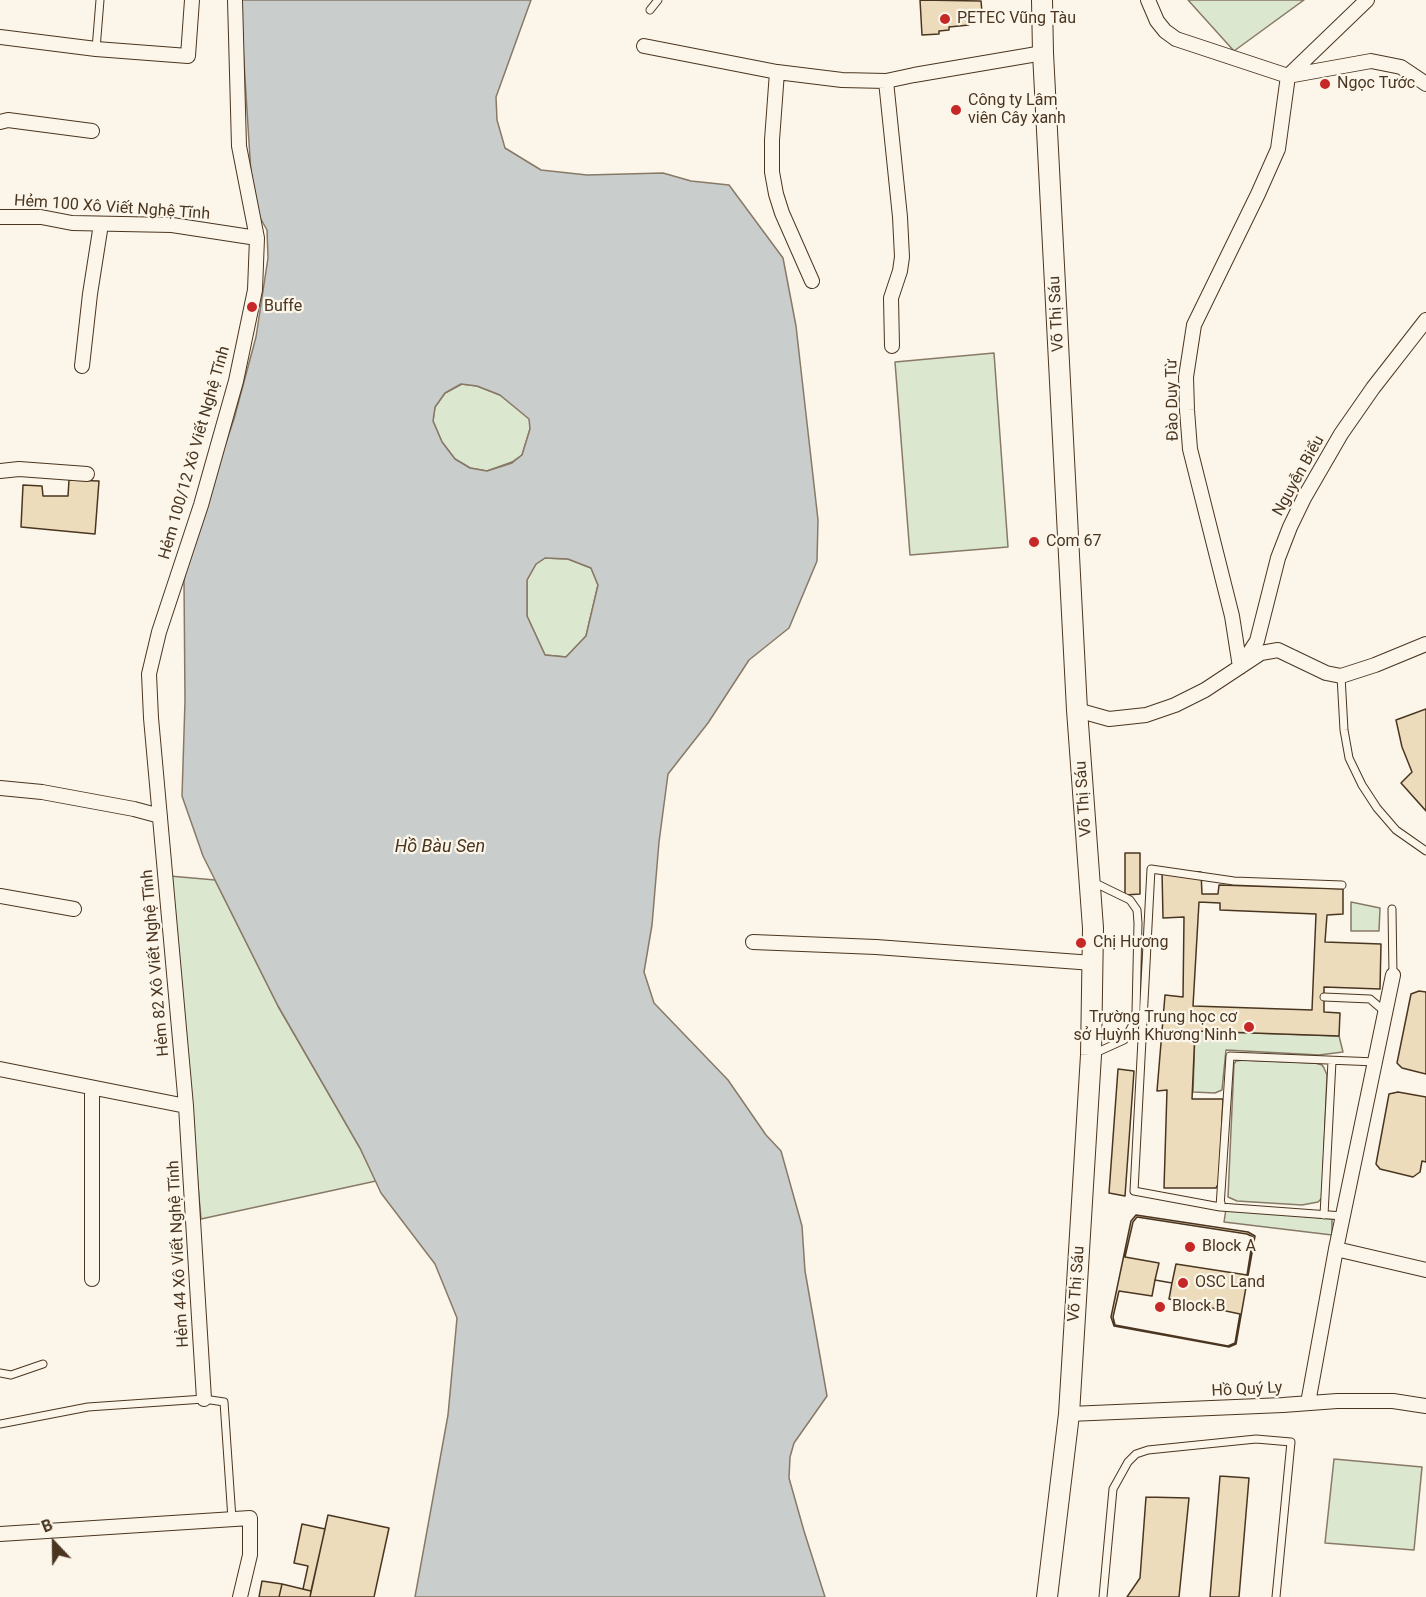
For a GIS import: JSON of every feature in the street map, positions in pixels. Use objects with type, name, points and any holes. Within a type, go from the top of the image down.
[{"type":"main road","name":"Võ Thị Sáu","points":[[1042,0],[1077,710],[1091,881],[1093,963],[1091,1055],[1069,1414],[1047,1597]]},
{"type":"street","points":[[0,37],[96,49],[188,56],[192,0]]},
{"type":"street","name":"Hẻm 100/12 Xô Viết Nghệ Tĩnh","points":[[149,674],[159,632],[201,505],[236,381],[255,290],[257,238],[239,146],[235,0]]},
{"type":"street","points":[[1148,0],[1161,26],[1176,39],[1288,76],[1371,61],[1401,67],[1426,84]]},
{"type":"street","points":[[1288,76],[1367,0]]},
{"type":"street","points":[[644,46],[777,72],[842,80],[886,81],[1043,53]]},
{"type":"street","points":[[777,72],[772,172],[776,195],[812,281]]},
{"type":"street","name":"Đào Duy Từ","points":[[1240,667],[1232,616],[1190,448],[1186,410],[1186,377],[1194,325],[1278,149],[1288,76]]},
{"type":"street","points":[[886,81],[902,256],[900,271],[891,298],[892,346]]},
{"type":"street","points":[[0,122],[8,120],[92,131]]},
{"type":"street","name":"Hẻm 100 Xô Viết Nghệ Tĩnh","points":[[0,217],[41,217],[72,223],[172,225],[257,238]]},
{"type":"street","points":[[82,366],[101,224]]},
{"type":"street","name":"Nguyễn Biểu","points":[[1240,667],[1257,641],[1278,558],[1304,498],[1341,434],[1373,388],[1426,320]]},
{"type":"street","points":[[0,471],[18,469],[87,474]]},
{"type":"street","points":[[1077,710],[1109,719],[1146,715],[1175,705],[1205,690],[1261,653],[1278,650],[1326,673],[1341,676],[1426,644]]},
{"type":"street","name":"Hẻm 82 Xô Viết Nghệ Tĩnh","points":[[149,674],[149,698],[186,1106]]},
{"type":"street","points":[[0,788],[53,794],[160,816]]},
{"type":"street","points":[[0,896],[74,909]]},
{"type":"street","points":[[753,942],[876,947],[1093,963]]},
{"type":"street","points":[[1308,1402],[1336,1249],[1393,975]]},
{"type":"street","points":[[0,1069],[186,1106]]},
{"type":"street","points":[[92,1088],[92,1279]]},
{"type":"street","name":"Hẻm 44 Xô Viết Nghệ Tĩnh","points":[[186,1106],[204,1399]]},
{"type":"street","points":[[1336,1249],[1426,1270]]},
{"type":"street","name":"Hồ Quý Ly","points":[[1069,1414],[1271,1406],[1308,1402],[1393,1401],[1426,1406]]},
{"type":"street","points":[[0,1534],[250,1518],[250,1555],[240,1597]]},
{"type":"lane","points":[[96,49],[100,0]]},
{"type":"lane","points":[[650,10],[658,0]]},
{"type":"lane","points":[[1341,676],[1344,729],[1349,758],[1362,785],[1377,808],[1396,830],[1426,852]]},
{"type":"lane","points":[[1342,885],[1234,881],[1151,869],[1134,1191],[1221,1205],[1343,1216]]},
{"type":"lane","points":[[1091,881],[1130,900],[1137,910],[1138,923],[1136,1012],[1132,1026],[1124,1040],[1091,1055]]},
{"type":"lane","points":[[1392,909],[1393,975]]},
{"type":"lane","points":[[1324,997],[1370,999],[1386,1013]]},
{"type":"lane","points":[[1221,1205],[1230,1056],[1376,1062]]},
{"type":"lane","points":[[1324,1215],[1332,1061]]},
{"type":"lane","points":[[0,1373],[11,1376],[43,1364]]},
{"type":"lane","points":[[0,1424],[88,1407],[204,1399],[224,1402],[232,1519]]},
{"type":"lane","points":[[1103,1597],[1113,1489],[1128,1462],[1136,1454],[1148,1450],[1256,1438],[1291,1442],[1276,1597]]},
{"type":"green space","points":[[1188,0],[1304,0],[1234,51]]},
{"type":"green space","points":[[994,353],[1008,547],[910,555],[895,362]]},
{"type":"green space","points":[[462,384],[477,386],[500,395],[530,419],[530,429],[522,455],[512,462],[487,471],[470,468],[455,459],[442,442],[433,421],[435,407],[445,393]]},
{"type":"green space","points":[[545,558],[568,559],[591,568],[598,585],[586,636],[566,657],[545,655],[527,616],[527,580],[536,564]]},
{"type":"green space","points":[[170,876],[215,880],[278,1006],[360,1148],[376,1181],[201,1219]]},
{"type":"green space","points":[[1351,902],[1380,908],[1379,931],[1351,931]]},
{"type":"green space","points":[[1195,1031],[1339,1036],[1343,1052],[1319,1055],[1226,1050],[1222,1090],[1215,1093],[1193,1092]]},
{"type":"green space","points":[[1236,1061],[1315,1063],[1324,1068],[1327,1075],[1322,1198],[1318,1202],[1302,1205],[1237,1201],[1228,1197],[1234,1064]]},
{"type":"green space","points":[[1226,1209],[1332,1219],[1332,1235],[1224,1222]]},
{"type":"green space","points":[[1334,1459],[1422,1467],[1414,1550],[1325,1543]]},
{"type":"water","name":"Hồ Bàu Sen","points":[[240,0],[531,0],[496,97],[497,120],[505,148],[541,170],[587,175],[663,173],[691,181],[729,185],[783,258],[796,326],[818,520],[817,561],[789,628],[749,660],[708,723],[668,774],[652,925],[644,972],[654,1003],[728,1080],[766,1135],[781,1151],[802,1226],[805,1271],[827,1396],[794,1443],[790,1457],[789,1478],[825,1597],[415,1597],[448,1415],[457,1318],[435,1264],[381,1193],[360,1148],[278,1006],[203,856],[182,796],[185,701],[184,580],[193,539],[234,419],[256,337],[268,258],[267,230],[253,205]],"holes":[[[461,384],[477,386],[500,395],[529,419],[530,429],[522,455],[512,463],[487,471],[470,468],[455,459],[442,442],[433,421],[435,407],[445,393]],[[545,558],[568,559],[591,568],[598,585],[586,636],[566,657],[545,655],[527,616],[527,580],[536,564]]]},
{"type":"building","name":"PETEC Vũng Tàu","points":[[920,0],[981,1],[982,12],[970,14],[969,25],[949,27],[949,30],[939,31],[939,34],[922,35]]},
{"type":"building","points":[[69,480],[99,481],[95,534],[21,527],[23,485],[42,486],[43,496],[68,496]]},
{"type":"building","points":[[1426,709],[1426,811],[1401,783],[1412,772],[1402,747],[1396,720]]},
{"type":"building","points":[[1125,853],[1140,853],[1140,894],[1125,895]]},
{"type":"building","points":[[1162,871],[1201,872],[1202,894],[1218,894],[1219,885],[1343,889],[1343,914],[1327,915],[1325,942],[1381,944],[1380,989],[1324,987],[1324,1012],[1340,1013],[1339,1036],[1195,1031],[1192,1099],[1223,1099],[1219,1183],[1216,1188],[1164,1188],[1167,1090],[1157,1091],[1165,995],[1183,997],[1184,917],[1163,918]],"holes":[[[1199,902],[1220,903],[1220,910],[1316,914],[1312,1010],[1193,1006]]]},
{"type":"building","points":[[1419,991],[1426,992],[1426,1074],[1402,1068],[1397,1063],[1411,994]]},
{"type":"building","points":[[1118,1069],[1134,1071],[1125,1196],[1109,1193]]},
{"type":"building","points":[[1398,1092],[1426,1097],[1426,1162],[1422,1161],[1420,1172],[1413,1177],[1380,1169],[1376,1164],[1389,1094]]},
{"type":"building","name":"OSC Land","points":[[1136,1215],[1248,1232],[1255,1236],[1236,1344],[1229,1347],[1114,1326],[1111,1317],[1131,1221]]},
{"type":"building","name":"Block A","points":[[1137,1217],[1247,1234],[1253,1237],[1247,1275],[1176,1264],[1172,1283],[1155,1280],[1159,1263],[1125,1257],[1133,1222]]},
{"type":"building","name":"Block B","points":[[1155,1280],[1172,1283],[1169,1299],[1240,1314],[1235,1343],[1228,1346],[1115,1325],[1113,1317],[1119,1291],[1152,1296]]},
{"type":"building","points":[[1220,1476],[1249,1478],[1239,1597],[1210,1597]]},
{"type":"building","points":[[1146,1497],[1189,1498],[1179,1597],[1127,1597],[1140,1578]]},
{"type":"building","points":[[328,1515],[389,1528],[374,1597],[310,1597]]},
{"type":"building","points":[[302,1524],[325,1529],[311,1591],[303,1589],[308,1566],[294,1563]]},
{"type":"building","points":[[262,1581],[282,1584],[279,1597],[259,1597]]},
{"type":"building","points":[[282,1584],[311,1591],[310,1597],[279,1597]]},
{"type":"place","name":"PETEC Vũng Tàu","points":[[945,19]]},
{"type":"place","name":"Ngọc Tước","points":[[1325,84]]},
{"type":"place","name":"Công ty Lâm viên Cây xanh","points":[[956,110]]},
{"type":"place","name":"Buffe","points":[[252,307]]},
{"type":"place","name":"Com 67","points":[[1034,542]]},
{"type":"place","name":"Chị Hương","points":[[1081,943]]},
{"type":"place","name":"Trường Trung học cơ sở Huỳnh Khương Ninh","points":[[1249,1027]]},
{"type":"place","name":"Block A","points":[[1190,1247]]},
{"type":"place","name":"OSC Land","points":[[1183,1283]]},
{"type":"place","name":"Block B","points":[[1160,1307]]}]
